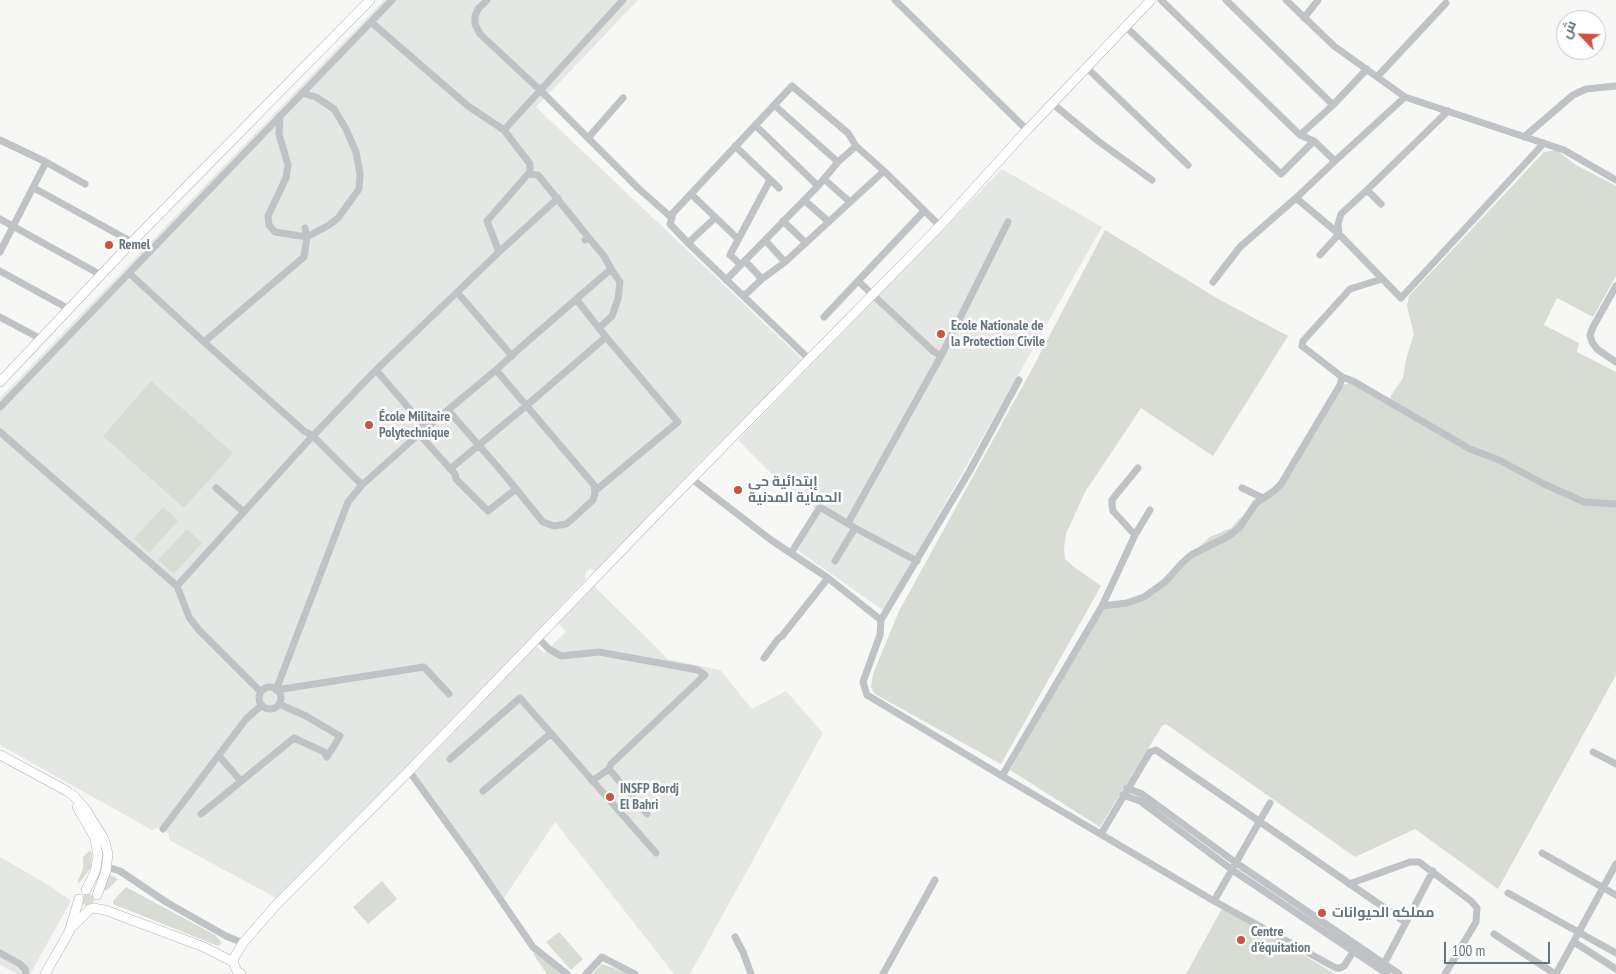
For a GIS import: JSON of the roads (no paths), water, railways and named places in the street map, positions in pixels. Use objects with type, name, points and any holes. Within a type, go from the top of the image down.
[{"type":"main road","points":[[0,382],[132,242],[370,0]]},
{"type":"main road","points":[[233,962],[243,943],[276,905],[940,226],[1027,130],[1151,0]]},
{"type":"main road","points":[[0,755],[61,787],[74,796],[86,810],[104,839],[108,854],[107,867],[94,903],[68,932]]},
{"type":"main road","points":[[45,974],[68,932],[81,894],[86,890],[97,864],[98,856],[95,838],[77,807],[49,782]]},
{"type":"main road","points":[[86,890],[92,891],[94,903]]},
{"type":"main road","points":[[79,899],[81,905],[94,903],[105,910],[204,948],[233,962],[237,971],[241,974]]},
{"type":"street","points":[[0,407],[392,0]]},
{"type":"street","points":[[487,0],[478,9],[475,16],[475,24],[478,31],[672,218]]},
{"type":"street","points":[[504,130],[623,0]]},
{"type":"street","points":[[895,0],[1027,130]]},
{"type":"street","points":[[1161,0],[1300,135],[1314,141],[1335,161]]},
{"type":"street","points":[[1226,0],[1333,105]]},
{"type":"street","points":[[1286,0],[1334,46],[1405,97],[1564,150],[1616,180]]},
{"type":"street","points":[[1304,18],[1318,0]]},
{"type":"street","points":[[1377,77],[1446,3]]},
{"type":"street","points":[[371,22],[468,106],[504,130],[530,164],[528,174],[487,221],[499,252]]},
{"type":"street","points":[[1125,26],[1281,174],[1314,141]]},
{"type":"street","points":[[1086,67],[1188,165]]},
{"type":"street","points":[[1300,135],[1333,105],[1366,69]]},
{"type":"street","points":[[809,360],[670,224],[674,213],[734,146],[792,86],[848,133],[856,146],[940,226]]},
{"type":"street","points":[[1524,137],[1573,95],[1586,89],[1616,86]]},
{"type":"street","points":[[280,116],[279,134],[288,165],[286,178],[268,216],[269,225],[275,232],[307,237],[338,218],[359,189],[360,174],[356,152],[346,129],[334,110],[316,97],[302,93]]},
{"type":"street","points":[[1213,282],[1240,247],[1405,97]]},
{"type":"street","points":[[588,138],[623,98]]},
{"type":"street","points":[[1053,104],[1152,180]]},
{"type":"street","points":[[774,105],[838,162]]},
{"type":"street","points":[[1320,255],[1339,234],[1338,224],[1341,214],[1448,111]]},
{"type":"street","points":[[755,125],[818,186]]},
{"type":"street","points":[[0,140],[46,162],[85,184]]},
{"type":"street","points":[[1296,198],[1339,234],[1401,298],[1544,143]]},
{"type":"street","points":[[734,146],[779,188]]},
{"type":"street","points":[[726,280],[818,186],[838,162],[856,146]]},
{"type":"street","points":[[0,252],[46,162]]},
{"type":"street","points":[[744,296],[806,243],[884,171]]},
{"type":"street","points":[[528,174],[538,175],[558,198],[587,239],[604,256],[620,282],[618,299],[612,316],[599,328]]},
{"type":"street","points":[[824,179],[850,202]]},
{"type":"street","points":[[762,279],[730,255],[770,180]]},
{"type":"street","points":[[34,188],[132,242]]},
{"type":"street","points":[[1367,190],[1381,204]]},
{"type":"street","points":[[691,194],[738,239]]},
{"type":"street","points":[[178,586],[313,436],[376,370],[456,292],[558,198]]},
{"type":"street","points":[[804,200],[828,222]]},
{"type":"street","points":[[824,317],[924,211]]},
{"type":"street","points":[[688,243],[715,218]]},
{"type":"street","points":[[0,219],[101,275]]},
{"type":"street","points":[[783,222],[806,243]]},
{"type":"street","points":[[848,523],[942,356],[1008,222]]},
{"type":"street","points":[[204,342],[304,257],[307,237],[305,228]]},
{"type":"street","points":[[765,240],[784,262]]},
{"type":"street","points":[[276,690],[348,502],[362,485],[419,434],[535,337],[611,270]]},
{"type":"street","points":[[0,271],[69,309]]},
{"type":"street","points":[[129,273],[304,431],[313,436],[362,485]]},
{"type":"street","points":[[1382,279],[1350,289],[1303,341],[1302,346],[1342,377],[1353,381],[1470,449],[1500,460],[1544,484],[1584,502],[1616,504]]},
{"type":"street","points":[[858,281],[934,352],[942,356]]},
{"type":"street","points":[[1616,286],[1590,335],[1597,349],[1616,362]]},
{"type":"street","points":[[456,292],[512,356]]},
{"type":"street","points":[[448,410],[543,522],[554,526],[566,524],[591,503],[596,491],[678,422],[576,299]]},
{"type":"street","points":[[0,318],[41,339]]},
{"type":"street","points":[[450,469],[606,337]]},
{"type":"street","points":[[376,370],[426,428]]},
{"type":"street","points":[[496,370],[591,480],[596,491]]},
{"type":"street","points":[[1102,606],[1127,603],[1144,596],[1164,582],[1191,556],[1229,536],[1240,526],[1256,503],[1274,492],[1280,484],[1340,385],[1342,377]]},
{"type":"street","points":[[1019,380],[917,561],[881,620],[880,635],[863,682],[867,694],[1100,834],[1214,900],[1338,968],[1344,966],[1355,949]]},
{"type":"street","points":[[0,432],[178,586],[189,617],[199,630],[261,692]]},
{"type":"street","points":[[419,434],[455,474],[456,479],[487,512],[516,489]]},
{"type":"street","points":[[1135,535],[1113,511],[1112,500],[1138,468]]},
{"type":"street","points":[[692,479],[772,540],[828,578],[881,620]]},
{"type":"street","points":[[216,488],[244,512]]},
{"type":"street","points":[[1242,488],[1263,498]]},
{"type":"street","points":[[791,553],[820,507],[917,561]]},
{"type":"street","points":[[1002,776],[1102,606],[1135,535],[1150,510]]},
{"type":"street","points":[[835,561],[855,528]]},
{"type":"street","points":[[764,658],[828,578]]},
{"type":"street","points":[[538,638],[549,649],[561,656],[599,652],[698,670],[705,675],[618,758],[609,769],[592,780]]},
{"type":"street","points":[[276,690],[281,697],[277,707],[271,709],[262,705],[259,699],[261,692],[268,688],[276,690],[424,668],[449,694]]},
{"type":"street","points":[[450,759],[520,698],[656,853]]},
{"type":"street","points":[[201,814],[294,738],[324,752],[327,757],[340,736],[306,716],[279,704]]},
{"type":"street","points":[[162,830],[246,719],[262,705]]},
{"type":"street","points":[[483,791],[550,734]]},
{"type":"street","points":[[1100,834],[1150,752],[1156,750],[1405,922]]},
{"type":"street","points":[[1592,752],[1616,764]]},
{"type":"street","points":[[219,756],[242,781]]},
{"type":"street","points":[[609,769],[647,814]]},
{"type":"street","points":[[409,771],[533,947],[567,974]]},
{"type":"street","points":[[1125,792],[1355,949],[1387,974]]},
{"type":"street","points":[[1214,900],[1270,803]]},
{"type":"street","points":[[1542,853],[1616,895]]},
{"type":"street","points":[[1349,884],[1410,862],[1419,862],[1474,904],[1478,913],[1476,922],[1446,974]]},
{"type":"street","points":[[1494,934],[1555,974],[1616,864]]},
{"type":"street","points":[[107,867],[120,872],[166,902],[226,936],[243,943]]},
{"type":"street","points":[[1384,964],[1433,871]]},
{"type":"street","points":[[883,974],[934,880]]},
{"type":"street","points":[[1508,893],[1616,952]]},
{"type":"street","points":[[735,937],[751,974]]},
{"type":"street","points":[[1574,942],[1616,969]]},
{"type":"street","points":[[1355,949],[1399,974]]},
{"type":"street","points":[[0,953],[20,964],[25,969],[26,974]]},
{"type":"street","points":[[586,974],[602,957],[635,974]]},
{"type":"place","name":"Remel","points":[[109,245]]},
{"type":"place","name":"Ecole Nationale de la Protection Civile","points":[[941,334]]},
{"type":"place","name":"École Militaire Polytechnique","points":[[369,425]]},
{"type":"place","name":"إبتدائية حي الحماية المدنية","points":[[738,490]]},
{"type":"place","name":"INSFP Bordj El Bahri","points":[[610,797]]},
{"type":"place","name":"مملكه الحيوانات","points":[[1322,913]]},
{"type":"place","name":"Centre d'équitation","points":[[1241,940]]}]
